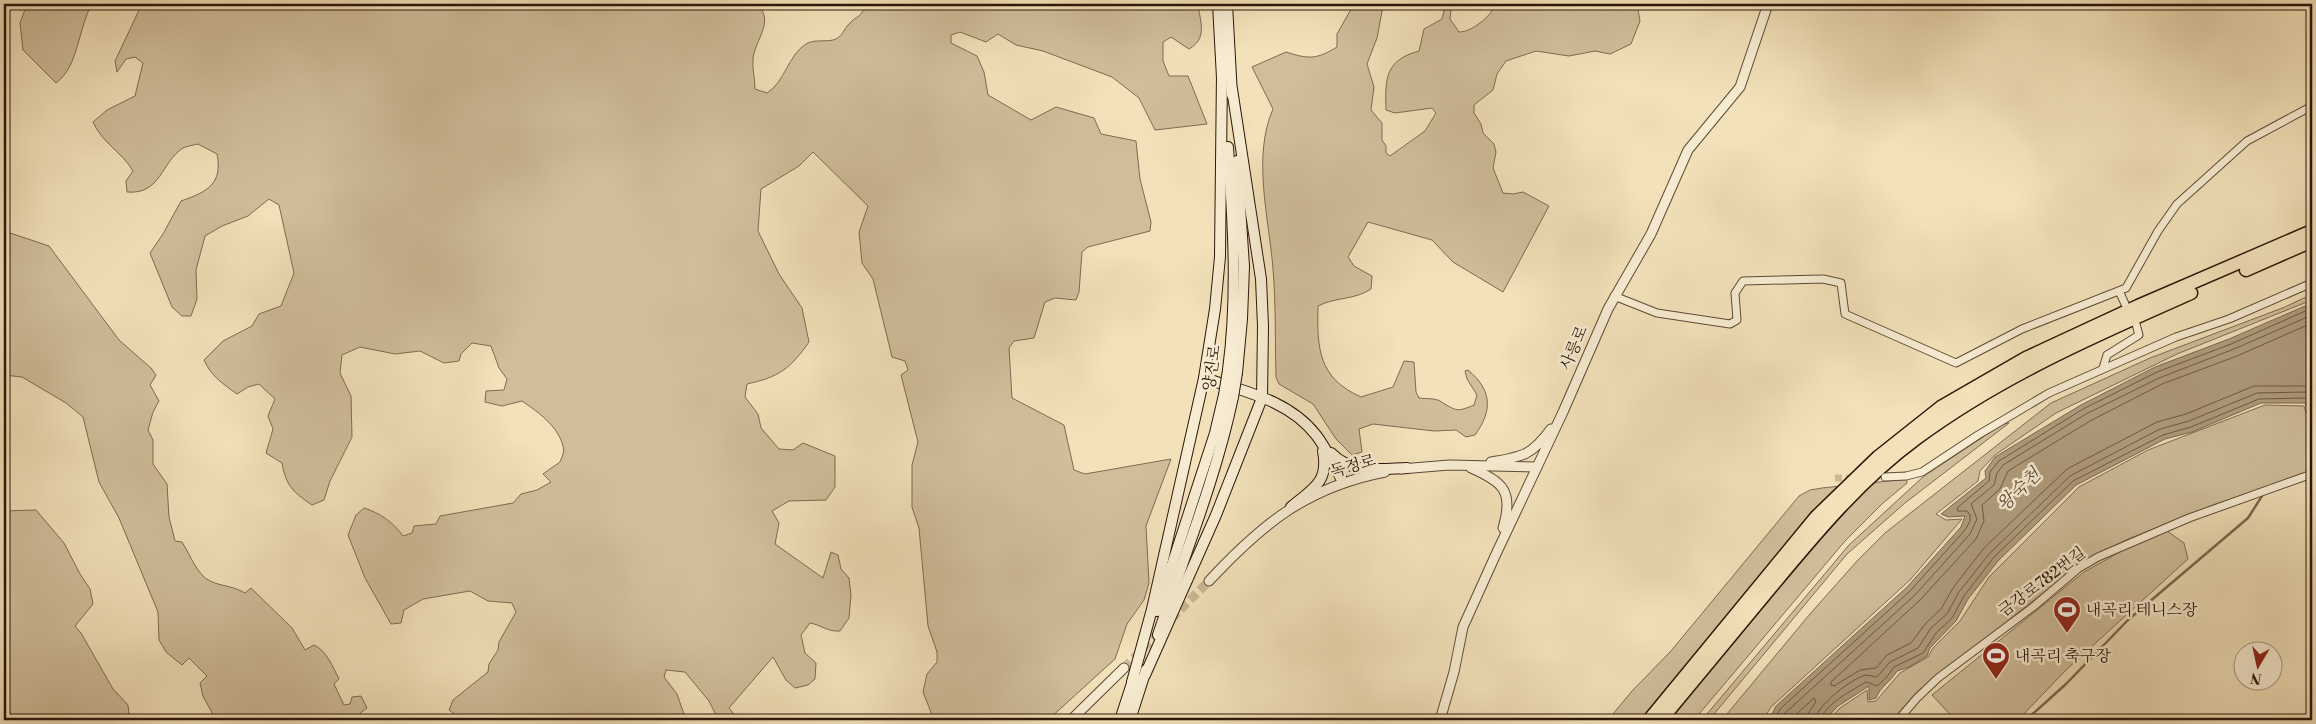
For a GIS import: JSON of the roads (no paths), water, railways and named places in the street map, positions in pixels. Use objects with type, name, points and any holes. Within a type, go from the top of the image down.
[{"type":"highway","points":[[1649,720],[1816,517],[1878,457],[1942,407],[2026,358],[2138,306],[2312,231]]},
{"type":"highway","points":[[1661,720],[1821,527],[1863,484],[1916,438],[1974,398],[2054,355],[2312,241]]},
{"type":"main road","name":"양진로","points":[[1218,4],[1235,252],[1233,371]]},
{"type":"main road","name":"양진로","points":[[1120,720],[1228,396],[1242,319],[1244,266],[1227,4]]},
{"type":"main road","points":[[1132,682],[1152,609],[1204,378],[1215,309],[1220,257],[1222,72]]},
{"type":"main road","points":[[1145,675],[1216,515],[1262,398],[1263,326],[1261,280],[1232,89]]},
{"type":"main road","points":[[1204,378],[1282,406],[1296,415],[1309,426],[1321,443],[1343,482]]},
{"type":"main road","name":"양진로","points":[[1130,720],[1226,431],[1228,396]]},
{"type":"main road","points":[[1321,443],[1335,457],[1354,468],[1407,468]]},
{"type":"main road","points":[[1292,507],[1319,483],[1322,478],[1325,466],[1321,443]]},
{"type":"street","name":"사릉로","points":[[1440,720],[1452,680],[1463,627],[1538,467],[1614,296],[1650,234],[1688,150],[1740,87],[1768,4]]},
{"type":"street","points":[[1614,296],[1657,313],[1730,324],[1737,320],[1735,292],[1743,281],[1823,279],[1841,283],[1845,314],[1956,363],[2022,329],[2126,288],[2158,231],[2177,204],[2247,141],[2312,106]]},
{"type":"street","points":[[1885,477],[1906,476],[1922,472],[1978,435],[2049,393],[2176,337],[2229,319],[2312,284]]},
{"type":"street","points":[[2119,291],[2125,304]]},
{"type":"street","points":[[2103,368],[2107,355],[2139,335],[2136,324]]},
{"type":"street","points":[[1466,466],[1528,454],[1540,444],[1563,412]]},
{"type":"street","points":[[1466,466],[1496,480],[1506,494],[1508,508],[1496,554]]},
{"type":"street","name":"독정로","points":[[1209,581],[1248,541],[1292,507],[1343,482],[1407,468],[1466,466],[1538,467]]},
{"type":"street","name":"금강로782번길","points":[[1898,720],[1938,678],[2033,607],[2079,568],[2098,557],[2189,518],[2312,474]]},
{"type":"street","points":[[1071,720],[1124,668]]},
{"type":"water","name":"왕숙천","points":[[2312,303],[2312,413],[2308,413],[2305,403],[2261,403],[2192,432],[2165,439],[2076,485],[1998,561],[1968,599],[1956,621],[1930,648],[1927,656],[1909,667],[1897,671],[1876,698],[1869,700],[1869,686],[1838,706],[1825,720],[1769,720],[1776,706],[1907,587],[1961,527],[1965,516],[1948,517],[1941,514],[1986,478],[1985,471],[1995,457],[2081,405],[2155,367],[2229,339]]},
{"type":"waterway","points":[[2026,720],[2066,684],[2128,620],[2248,518],[2262,496]]},
{"type":"tunnel","points":[[1835,478],[1855,478]]},
{"type":"tunnel","points":[[1171,619],[1209,581]]},
{"type":"tunnel","points":[[1124,668],[1162,629]]},
{"type":"place","name":"내곡리 테니스장","points":[[2067,634]]},
{"type":"place","name":"내곡리 축구장","points":[[1996,680]]}]
